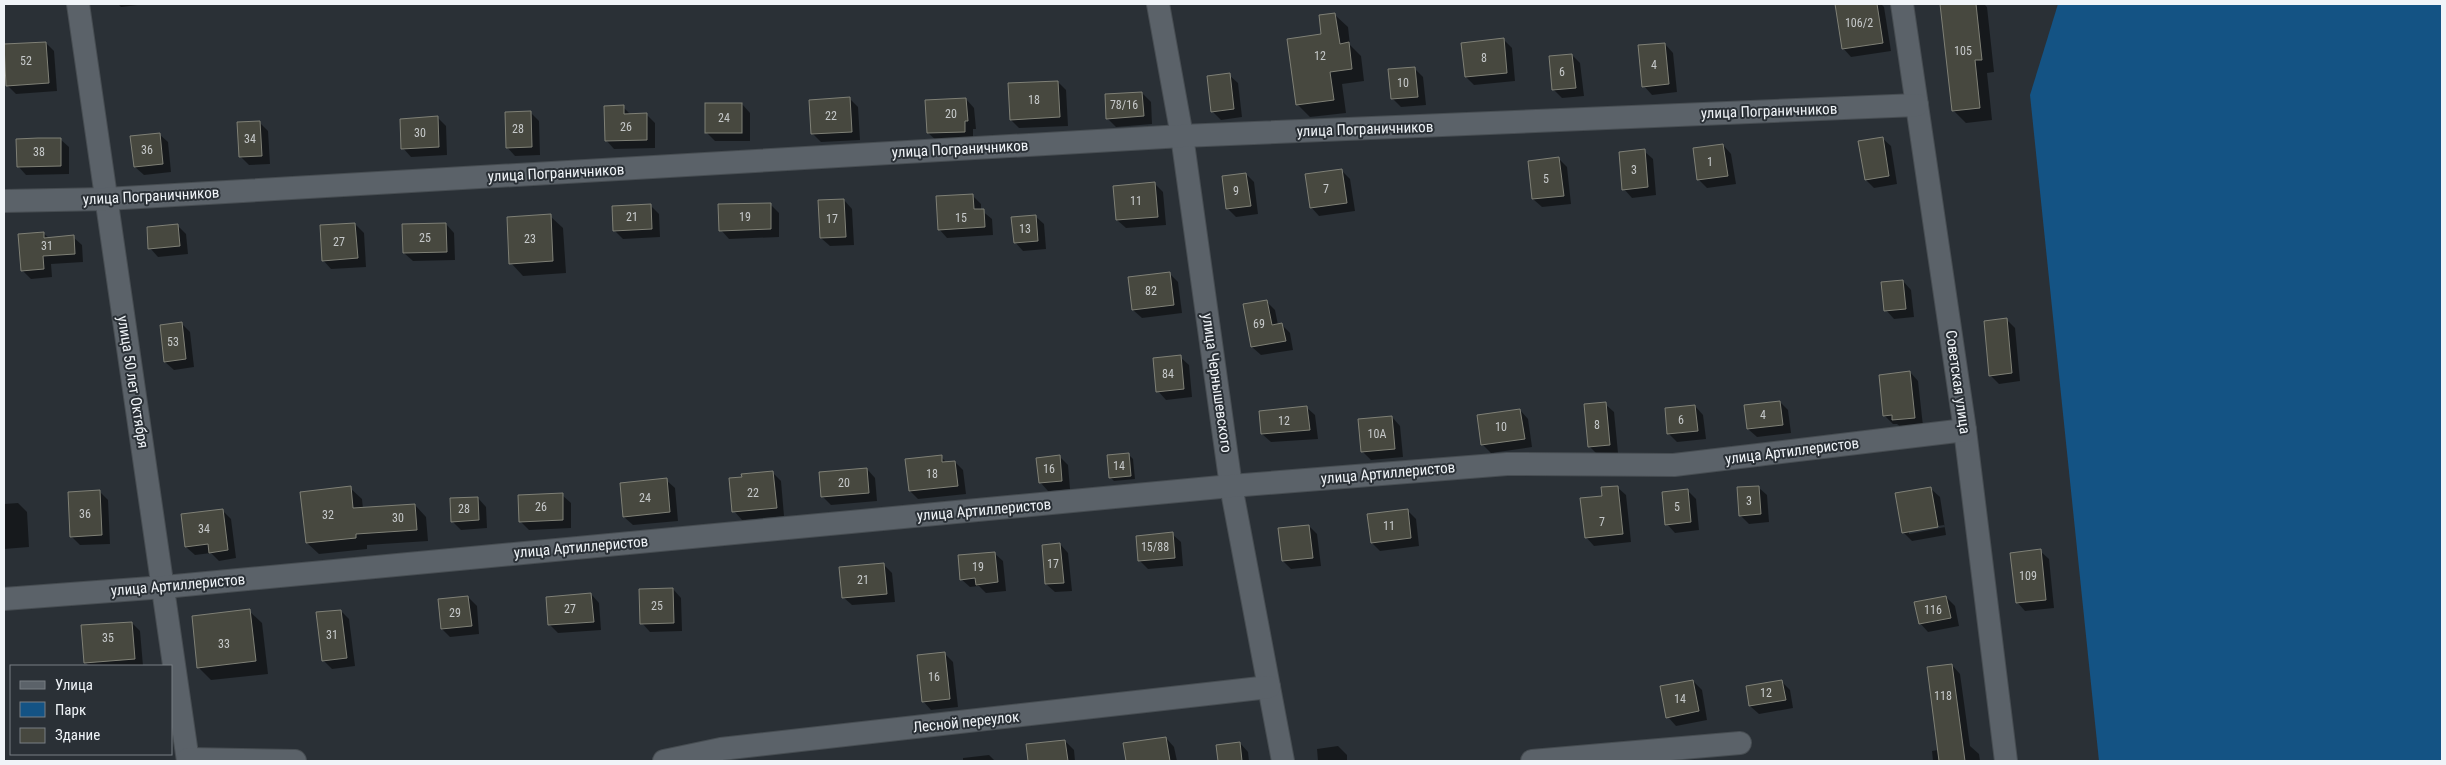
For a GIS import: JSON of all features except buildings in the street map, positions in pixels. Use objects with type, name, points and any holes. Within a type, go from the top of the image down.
[{"type":"street","name":"улица 50 лет Октября","points":[[78,4],[188,760]]},
{"type":"street","name":"улица Чернышевского","points":[[1158,4],[1182,136],[1231,486],[1283,761]]},
{"type":"street","name":"Советская улица","points":[[1902,4],[1965,430],[2006,761]]},
{"type":"street","name":"улица Пограничников","points":[[4,201],[106,199],[1182,136],[1917,105]]},
{"type":"street","name":"улица Артиллеристов","points":[[4,599],[164,586],[1231,486],[1507,464],[1674,465],[1965,430]]},
{"type":"street","name":"Лесной переулок","points":[[664,761],[721,750],[1269,687]]},
{"type":"street","points":[[1532,761],[1740,743]]},
{"type":"street","points":[[188,760],[296,761]]},
{"type":"green space","points":[[2058,4],[2442,4],[2442,761],[2099,761],[2030,95]]}]
